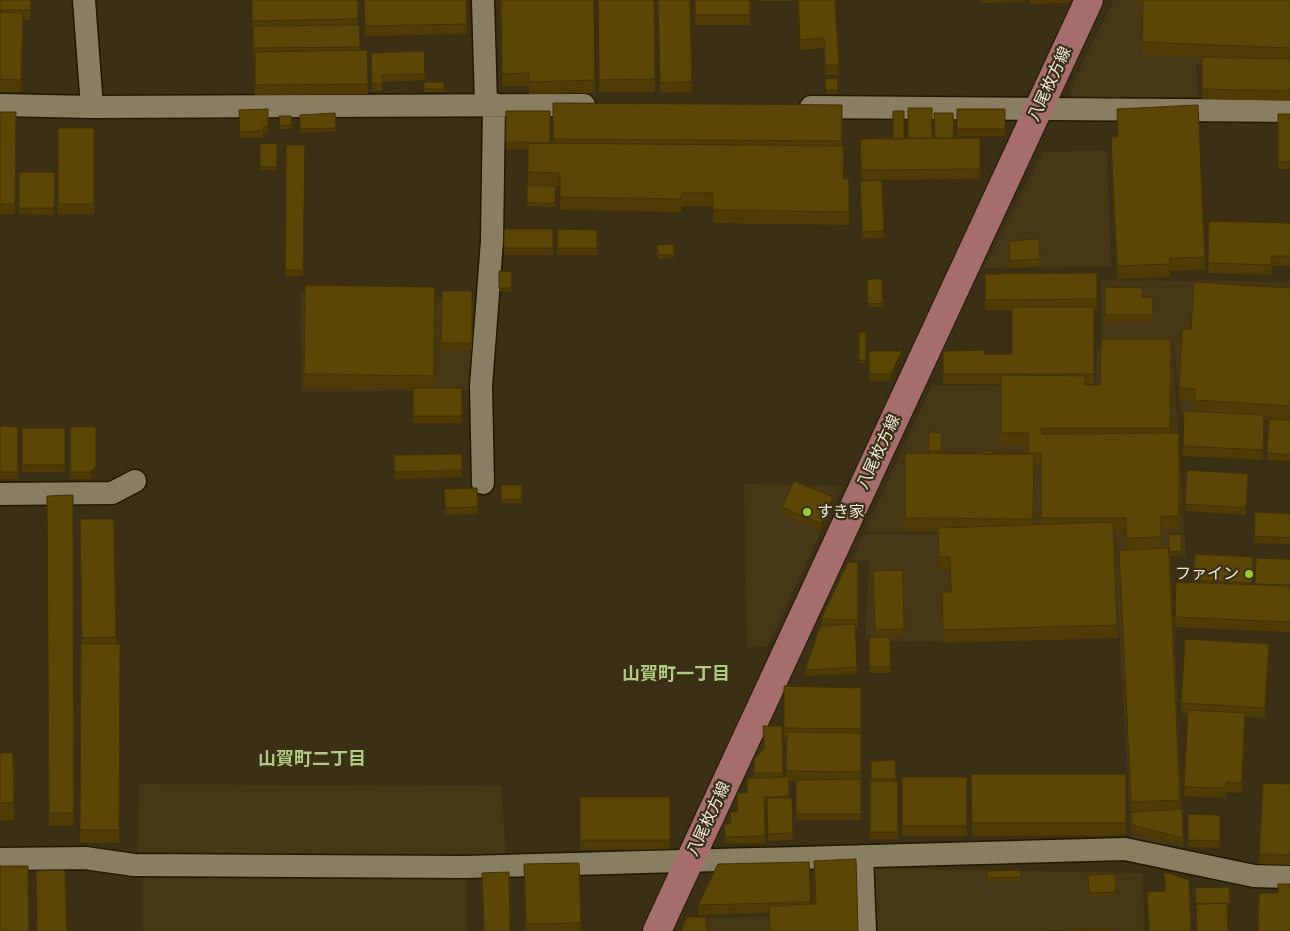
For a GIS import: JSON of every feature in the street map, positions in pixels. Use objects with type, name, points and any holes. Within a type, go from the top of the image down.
[{"type":"main road","name":"八尾枚方線","points":[[658,931],[1089,0]]},
{"type":"street","points":[[84,0],[92,107]]},
{"type":"street","points":[[483,0],[490,104],[492,241],[480,386],[484,483]]},
{"type":"street","points":[[0,105],[92,107],[602,105]]},
{"type":"street","points":[[789,106],[1290,111]]},
{"type":"street","points":[[0,494],[112,493],[135,481]]},
{"type":"street","points":[[0,859],[85,858],[134,865],[465,867],[1125,849],[1254,876],[1290,877]]},
{"type":"street","points":[[862,856],[865,931]]},
{"type":"shaded area","points":[[1114,0],[1290,0],[1290,65],[1196,64],[1198,100],[1073,100],[1070,90]]},
{"type":"shaded area","points":[[1107,150],[1111,267],[984,268],[1043,152]]},
{"type":"shaded area","points":[[1101,280],[1290,282],[1290,422],[1181,414],[1174,345],[1118,347],[1172,347],[1179,444],[1025,449],[1179,445],[1186,557],[1117,553],[1115,533],[1116,554],[1171,557],[1184,849],[1131,840],[1117,585],[1119,638],[865,642],[869,561],[851,560],[864,534],[1058,533],[865,532],[896,463],[985,464],[897,462],[932,385],[1096,386],[1097,348],[1102,348]]},
{"type":"shaded area","points":[[300,293],[479,298],[474,390],[302,392]]},
{"type":"shaded area","points":[[744,484],[842,486],[768,646],[747,647]]},
{"type":"shaded area","points":[[139,784],[501,786],[506,856],[138,855]]},
{"type":"shaded area","points":[[813,867],[861,931],[679,931],[685,919],[813,915]]},
{"type":"shaded area","points":[[873,868],[1143,873],[1144,931],[875,931]]},
{"type":"shaded area","points":[[143,873],[467,876],[466,931],[143,931]]},
{"type":"building","points":[[0,0],[31,0],[30,10],[0,10]]},
{"type":"building","points":[[252,0],[358,0],[358,19],[252,21]]},
{"type":"building","points":[[364,0],[466,0],[467,24],[365,26]]},
{"type":"building","points":[[501,0],[594,0],[595,80],[529,82],[529,73],[502,74]]},
{"type":"building","points":[[598,0],[654,0],[655,79],[599,80]]},
{"type":"building","points":[[658,0],[690,0],[692,82],[660,83]]},
{"type":"building","points":[[695,0],[750,0],[750,15],[695,15]]},
{"type":"building","points":[[798,0],[835,0],[839,65],[825,65],[824,38],[800,40]]},
{"type":"building","points":[[1143,0],[1290,0],[1290,48],[1142,42]]},
{"type":"building","points":[[0,12],[23,13],[21,80],[0,79]]},
{"type":"building","points":[[359,25],[360,47],[253,48],[253,26]]},
{"type":"building","points":[[367,50],[368,84],[255,85],[255,52]]},
{"type":"building","points":[[424,51],[425,74],[382,75],[382,84],[372,84],[371,53]]},
{"type":"building","points":[[1202,57],[1290,59],[1290,91],[1202,89]]},
{"type":"building","points":[[837,78],[838,90],[826,91],[825,79]]},
{"type":"building","points":[[424,82],[444,82],[444,89],[424,89]]},
{"type":"building","points":[[553,103],[842,105],[842,141],[553,139]]},
{"type":"building","points":[[1198,105],[1205,257],[1170,258],[1170,264],[1117,266],[1111,137],[1118,137],[1117,109]]},
{"type":"building","points":[[908,108],[932,108],[932,138],[908,138]]},
{"type":"building","points":[[268,109],[268,127],[263,127],[263,131],[240,132],[239,110]]},
{"type":"building","points":[[957,109],[1005,109],[1005,129],[957,129]]},
{"type":"building","points":[[506,111],[550,111],[550,143],[506,142]]},
{"type":"building","points":[[893,111],[904,111],[904,139],[893,139]]},
{"type":"building","points":[[0,112],[16,112],[15,204],[0,204]]},
{"type":"building","points":[[335,113],[336,128],[300,129],[300,115]]},
{"type":"building","points":[[934,113],[953,113],[954,138],[935,138]]},
{"type":"building","points":[[1278,114],[1290,114],[1290,162],[1278,162]]},
{"type":"building","points":[[279,116],[291,116],[292,125],[280,126]]},
{"type":"building","points":[[58,128],[94,128],[94,204],[58,204]]},
{"type":"building","points":[[980,138],[980,169],[861,170],[860,139]]},
{"type":"building","points":[[277,143],[277,167],[260,167],[260,144]]},
{"type":"building","points":[[528,143],[844,146],[843,179],[849,179],[849,212],[713,210],[713,193],[682,193],[681,199],[560,197],[560,173],[528,172]]},
{"type":"building","points":[[286,145],[305,145],[303,270],[285,270]]},
{"type":"building","points":[[19,172],[55,172],[54,208],[19,208]]},
{"type":"building","points":[[882,180],[884,231],[862,232],[860,181]]},
{"type":"building","points":[[527,185],[556,186],[555,203],[527,203]]},
{"type":"building","points":[[1209,221],[1290,223],[1290,256],[1272,256],[1271,265],[1208,263]]},
{"type":"building","points":[[504,229],[553,229],[553,248],[504,248]]},
{"type":"building","points":[[558,229],[597,230],[597,248],[557,248]]},
{"type":"building","points":[[1039,239],[1040,259],[1010,261],[1009,241]]},
{"type":"building","points":[[674,244],[674,255],[658,255],[657,245]]},
{"type":"building","points":[[499,271],[512,272],[511,288],[499,288]]},
{"type":"building","points":[[1097,273],[1097,299],[985,300],[985,274]]},
{"type":"building","points":[[867,279],[882,279],[883,303],[868,304]]},
{"type":"building","points":[[1194,282],[1290,288],[1290,406],[1194,400],[1195,389],[1179,388],[1182,329],[1191,329]]},
{"type":"building","points":[[305,285],[435,287],[434,376],[304,374]]},
{"type":"building","points":[[1105,287],[1142,288],[1142,297],[1153,297],[1153,315],[1105,315]]},
{"type":"building","points":[[442,291],[472,291],[472,343],[441,343]]},
{"type":"building","points":[[1012,307],[1094,307],[1094,374],[943,374],[943,351],[985,350],[984,354],[1012,354]]},
{"type":"building","points":[[859,332],[866,332],[866,360],[859,360]]},
{"type":"building","points":[[1101,339],[1171,339],[1170,428],[1041,428],[1042,434],[1179,433],[1179,516],[1161,516],[1161,537],[1126,538],[1126,518],[1041,518],[1041,453],[1028,453],[1028,433],[1001,433],[1001,375],[1085,376],[1085,385],[1100,385]]},
{"type":"building","points":[[869,351],[902,351],[891,374],[869,374]]},
{"type":"building","points":[[413,388],[462,388],[462,416],[413,416]]},
{"type":"building","points":[[1184,411],[1264,415],[1263,450],[1183,446]]},
{"type":"building","points":[[1269,419],[1290,420],[1290,455],[1267,453]]},
{"type":"building","points":[[0,426],[18,427],[18,472],[0,472]]},
{"type":"building","points":[[70,427],[96,427],[96,466],[91,472],[70,472]]},
{"type":"building","points":[[22,428],[65,428],[65,465],[22,465]]},
{"type":"building","points":[[929,432],[942,433],[941,451],[928,451]]},
{"type":"building","points":[[982,451],[993,451],[993,454],[982,454]]},
{"type":"building","points":[[905,453],[1034,454],[1033,519],[905,518]]},
{"type":"building","points":[[462,454],[462,470],[395,472],[394,455]]},
{"type":"building","points":[[1187,470],[1248,474],[1246,508],[1185,504]]},
{"type":"building","points":[[794,481],[833,497],[821,524],[782,507]]},
{"type":"building","points":[[501,485],[522,485],[522,499],[501,500]]},
{"type":"building","points":[[477,488],[478,507],[445,508],[444,489]]},
{"type":"building","points":[[73,495],[74,813],[49,813],[47,496]]},
{"type":"building","points":[[1255,512],[1290,514],[1290,538],[1254,536]]},
{"type":"building","points":[[80,519],[114,519],[116,637],[82,638]]},
{"type":"building","points":[[1113,522],[1117,625],[943,630],[942,592],[951,592],[950,557],[939,557],[938,528]]},
{"type":"building","points":[[1168,534],[1181,534],[1182,551],[1169,552]]},
{"type":"building","points":[[1169,548],[1180,800],[1131,802],[1119,550]]},
{"type":"building","points":[[1195,554],[1253,557],[1252,583],[1194,580]]},
{"type":"building","points":[[1256,558],[1290,559],[1290,585],[1255,584]]},
{"type":"building","points":[[848,562],[858,562],[858,620],[821,619]]},
{"type":"building","points":[[903,570],[904,629],[875,630],[873,571]]},
{"type":"building","points":[[1176,582],[1290,586],[1290,622],[1175,617]]},
{"type":"building","points":[[855,624],[857,667],[805,670],[820,626]]},
{"type":"building","points":[[869,637],[890,637],[891,667],[869,667]]},
{"type":"building","points":[[1185,639],[1269,644],[1265,708],[1181,703]]},
{"type":"building","points":[[81,644],[120,644],[119,830],[80,830]]},
{"type":"building","points":[[784,686],[861,688],[861,729],[784,728]]},
{"type":"building","points":[[1188,710],[1245,713],[1242,783],[1226,782],[1226,788],[1184,787]]},
{"type":"building","points":[[763,726],[782,726],[783,773],[754,773],[754,759],[764,748]]},
{"type":"building","points":[[787,732],[861,733],[861,772],[786,771]]},
{"type":"building","points":[[0,753],[13,753],[14,803],[0,803]]},
{"type":"building","points":[[895,760],[896,779],[871,779],[871,761]]},
{"type":"building","points":[[971,774],[1126,774],[1126,823],[972,823]]},
{"type":"building","points":[[789,777],[789,796],[764,797],[765,836],[725,837],[724,824],[731,824],[730,812],[738,812],[737,793],[747,793],[747,778]]},
{"type":"building","points":[[902,777],[967,777],[967,826],[902,826]]},
{"type":"building","points":[[861,779],[861,814],[796,814],[796,780]]},
{"type":"building","points":[[870,781],[898,781],[898,832],[870,832]]},
{"type":"building","points":[[1263,783],[1290,784],[1290,855],[1259,854]]},
{"type":"building","points":[[580,797],[670,797],[670,840],[580,840]]},
{"type":"building","points":[[767,798],[792,798],[793,833],[768,834]]},
{"type":"building","points":[[1182,809],[1183,838],[1132,825],[1131,812]]},
{"type":"building","points":[[1188,814],[1220,815],[1220,841],[1188,840]]},
{"type":"building","points":[[856,859],[858,931],[770,931],[769,906],[816,904],[814,861]]},
{"type":"building","points":[[809,862],[811,902],[698,905],[718,864]]},
{"type":"building","points":[[579,863],[581,923],[526,924],[524,864]]},
{"type":"building","points":[[0,866],[28,866],[29,931],[0,931]]},
{"type":"building","points":[[65,870],[67,931],[37,931],[36,871]]},
{"type":"building","points":[[1020,870],[1021,877],[988,878],[987,871]]},
{"type":"building","points":[[509,872],[510,931],[484,931],[482,873]]},
{"type":"building","points":[[1164,872],[1189,880],[1191,931],[1149,931],[1147,892],[1165,891]]},
{"type":"building","points":[[1116,874],[1116,892],[1089,893],[1088,875]]},
{"type":"building","points":[[1278,884],[1290,884],[1290,931],[1258,931],[1259,893],[1278,893]]},
{"type":"building","points":[[1229,887],[1230,904],[1196,905],[1195,888]]},
{"type":"building","points":[[1227,903],[1228,931],[1197,931],[1196,904]]},
{"type":"building","points":[[687,917],[706,917],[707,931],[681,931]]},
{"type":"building","points":[[1113,929],[1113,931],[1041,931]]},
{"type":"place","name":"すき家","points":[[807,512]]},
{"type":"place","name":"ファイン","points":[[1249,574]]},
{"type":"district","name":"山賀町一丁目","points":[[676,674]]},
{"type":"district","name":"山賀町二丁目","points":[[312,759]]}]
